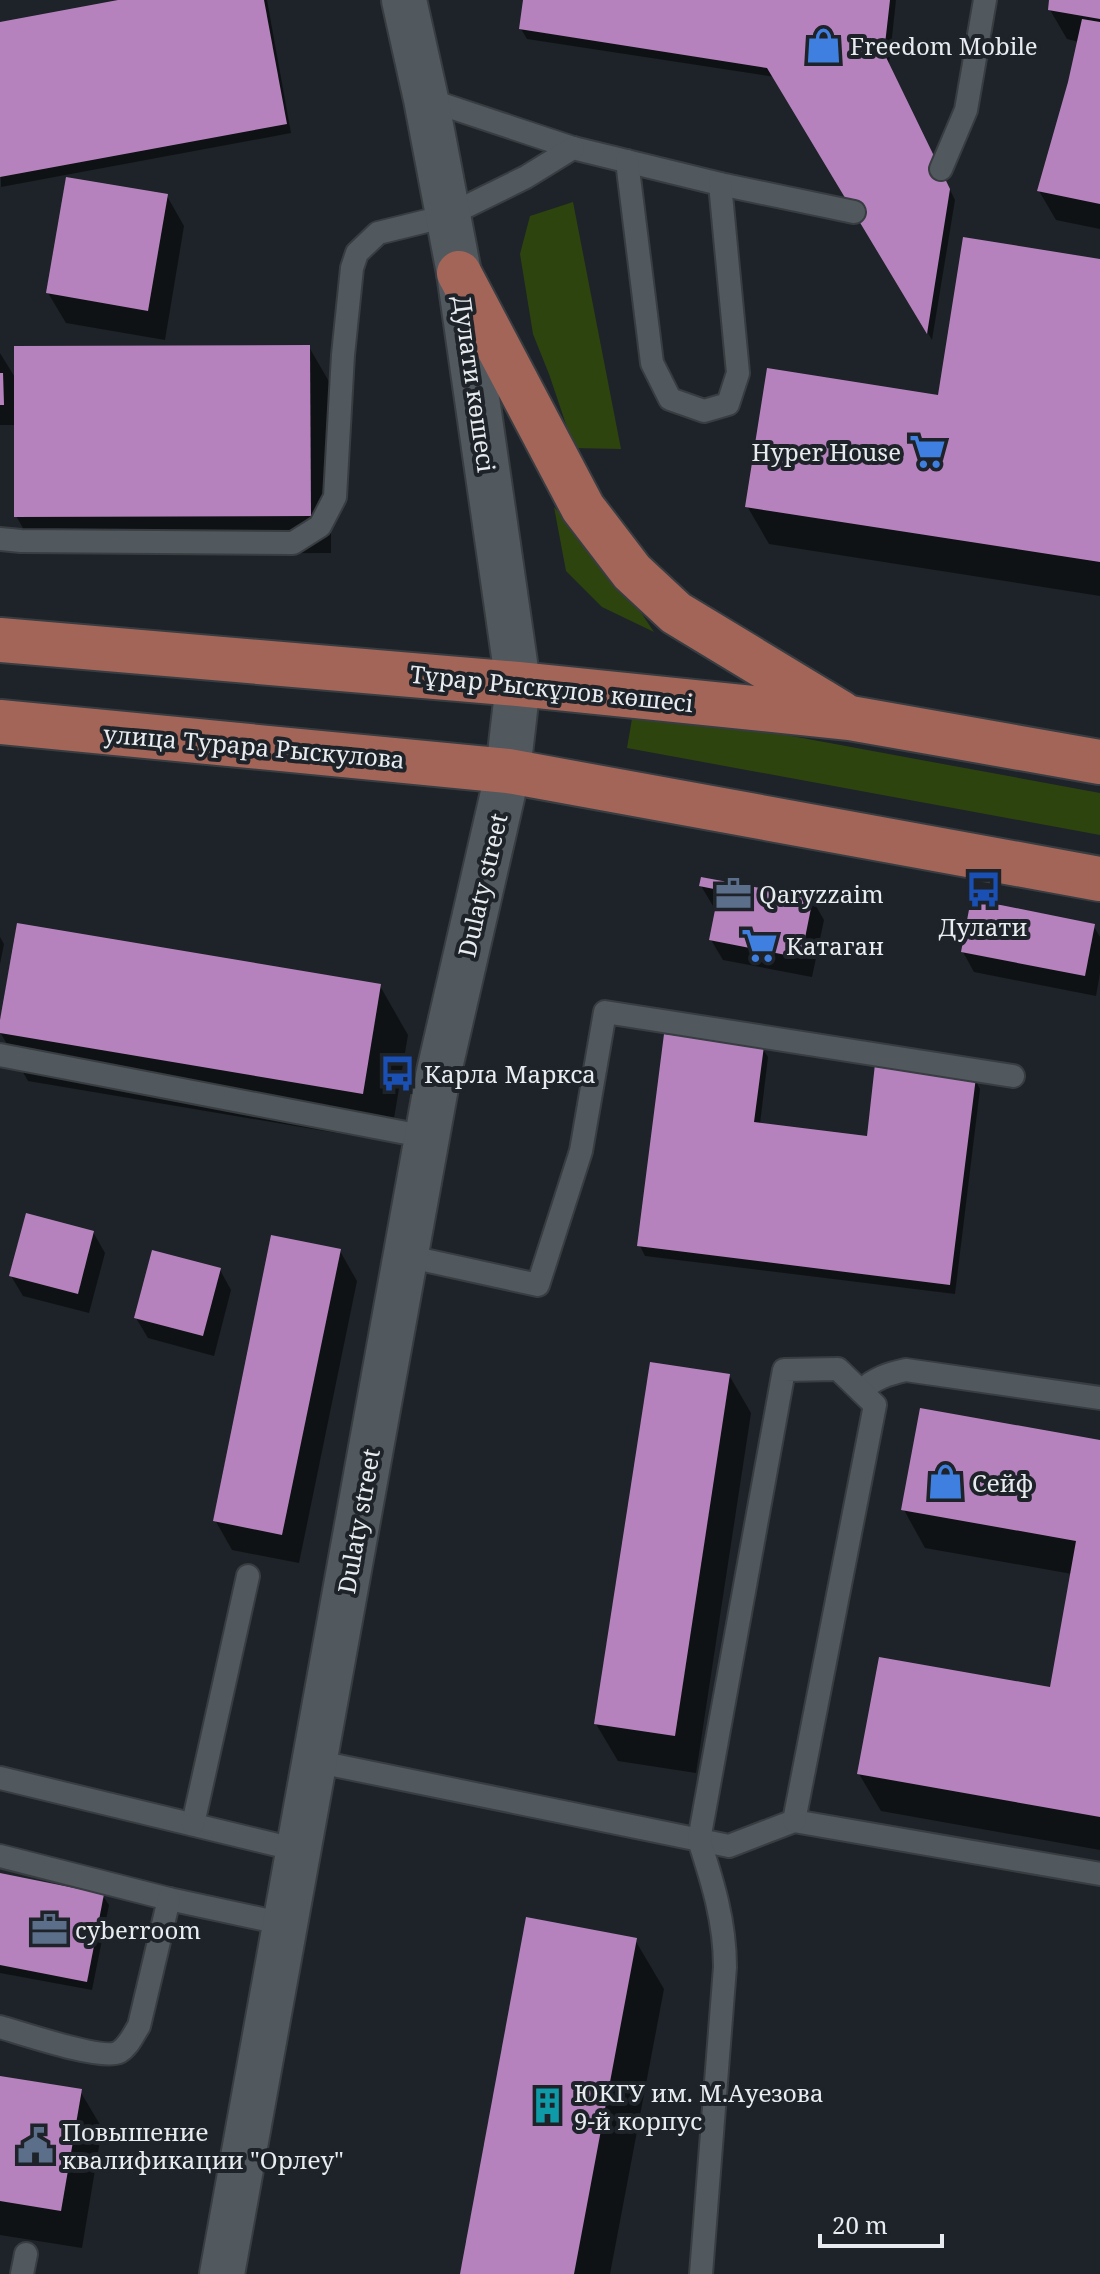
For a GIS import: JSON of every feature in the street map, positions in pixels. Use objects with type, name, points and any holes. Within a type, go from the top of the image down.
[{"type":"main road","name":"Дулати көшесі","points":[[404,0],[459,273],[518,684],[508,771]]},
{"type":"main road","points":[[459,273],[583,508],[632,572],[676,613],[850,718]]},
{"type":"main road","name":"Тұрар Рыскұлов көшесі","points":[[0,640],[518,684],[850,718],[1100,762]]},
{"type":"main road","name":"улица Турара Рыскулова","points":[[0,722],[508,771]]},
{"type":"main road","points":[[508,771],[1100,879]]},
{"type":"main road","name":"Dulaty street","points":[[222,2274],[438,1076],[508,771]]},
{"type":"lane","points":[[941,169],[966,110],[985,0]]},
{"type":"lane","points":[[426,99],[573,148],[720,184],[854,212]]},
{"type":"lane","points":[[0,539],[293,543],[320,526],[335,497],[343,355],[352,268],[357,253],[378,233],[447,216],[526,177],[573,148]]},
{"type":"lane","points":[[627,161],[652,363],[670,399],[704,411],[728,404],[738,373],[720,184]]},
{"type":"lane","points":[[406,1256],[538,1285],[581,1151],[605,1012],[1013,1076]]},
{"type":"lane","points":[[0,1055],[427,1137]]},
{"type":"lane","points":[[701,2274],[725,1938],[720,1909],[699,1840],[784,1370],[838,1369],[875,1405],[794,1821]]},
{"type":"lane","points":[[861,1391],[885,1374],[906,1370],[1100,1398]]},
{"type":"lane","points":[[193,1824],[248,1576]]},
{"type":"lane","points":[[314,1761],[729,1846],[794,1821],[1100,1874]]},
{"type":"lane","points":[[0,1778],[298,1850]]},
{"type":"lane","points":[[0,1856],[169,1899],[285,1924]]},
{"type":"lane","points":[[0,2027],[99,2054],[117,2053],[139,2026],[169,1899]]},
{"type":"green space","points":[[573,202],[621,449],[574,448],[533,334],[520,254],[530,216]]},
{"type":"green space","points":[[554,507],[626,590],[654,632],[602,607],[566,571]]},
{"type":"green space","points":[[634,707],[1100,793],[1100,835],[627,748]]},
{"type":"building","points":[[118,0],[264,0],[287,124],[0,177],[0,22]]},
{"type":"building","points":[[523,0],[890,0],[884,53],[950,189],[927,334],[767,68],[519,29]]},
{"type":"building","points":[[1049,0],[1100,0],[1100,19],[1048,10]]},
{"type":"building","points":[[1082,19],[1100,22],[1100,204],[1037,191],[1068,82]]},
{"type":"building","points":[[66,177],[168,194],[148,311],[46,293]]},
{"type":"building","name":"Hyper House","points":[[963,237],[1100,259],[1100,562],[745,507],[767,368],[938,395]]},
{"type":"building","points":[[310,345],[311,516],[14,517],[14,346]]},
{"type":"building","points":[[0,373],[3,373],[4,405],[0,405]]},
{"type":"building","points":[[701,877],[813,898],[801,958],[709,940],[719,890],[699,886]]},
{"type":"building","points":[[971,899],[1095,924],[1085,976],[961,952]]},
{"type":"building","points":[[17,923],[381,984],[363,1094],[0,1033]]},
{"type":"building","points":[[664,1034],[764,1046],[754,1122],[867,1136],[875,1064],[976,1077],[950,1285],[637,1246]]},
{"type":"building","points":[[26,1213],[94,1231],[78,1294],[9,1276]]},
{"type":"building","points":[[271,1235],[341,1249],[282,1535],[213,1521]]},
{"type":"building","points":[[152,1250],[221,1268],[203,1336],[134,1318]]},
{"type":"building","points":[[650,1362],[730,1374],[675,1736],[594,1724]]},
{"type":"building","points":[[920,1408],[1100,1440],[1100,1817],[857,1774],[879,1657],[1050,1687],[1076,1541],[901,1510]]},
{"type":"building","name":"cyberroom","points":[[0,1873],[104,1894],[87,1982],[0,1965]]},
{"type":"building","name":"ЮКГУ им. М.Ауезова 9-й корпус","points":[[526,1917],[637,1938],[574,2274],[460,2274]]},
{"type":"building","name":"Повышение квалификации \"Орлеу\"","points":[[0,2076],[82,2089],[61,2211],[0,2201]]},
{"type":"place","name":"Freedom Mobile","points":[[824,45]]},
{"type":"place","name":"Hyper House","points":[[927,451]]},
{"type":"place","name":"Дулати","points":[[983,889]]},
{"type":"place","name":"Qaryzzaim","points":[[733,893]]},
{"type":"place","name":"Катаган","points":[[760,945]]},
{"type":"place","name":"Карла Маркса","points":[[398,1073]]},
{"type":"place","name":"Сейф","points":[[946,1482]]},
{"type":"place","name":"cyberroom","points":[[49,1929]]},
{"type":"place","name":"ЮКГУ им. М.Ауезова 9-й корпус","points":[[548,2106]]},
{"type":"place","name":"Повышение квалификации \"Орлеу\"","points":[[36,2145]]}]
